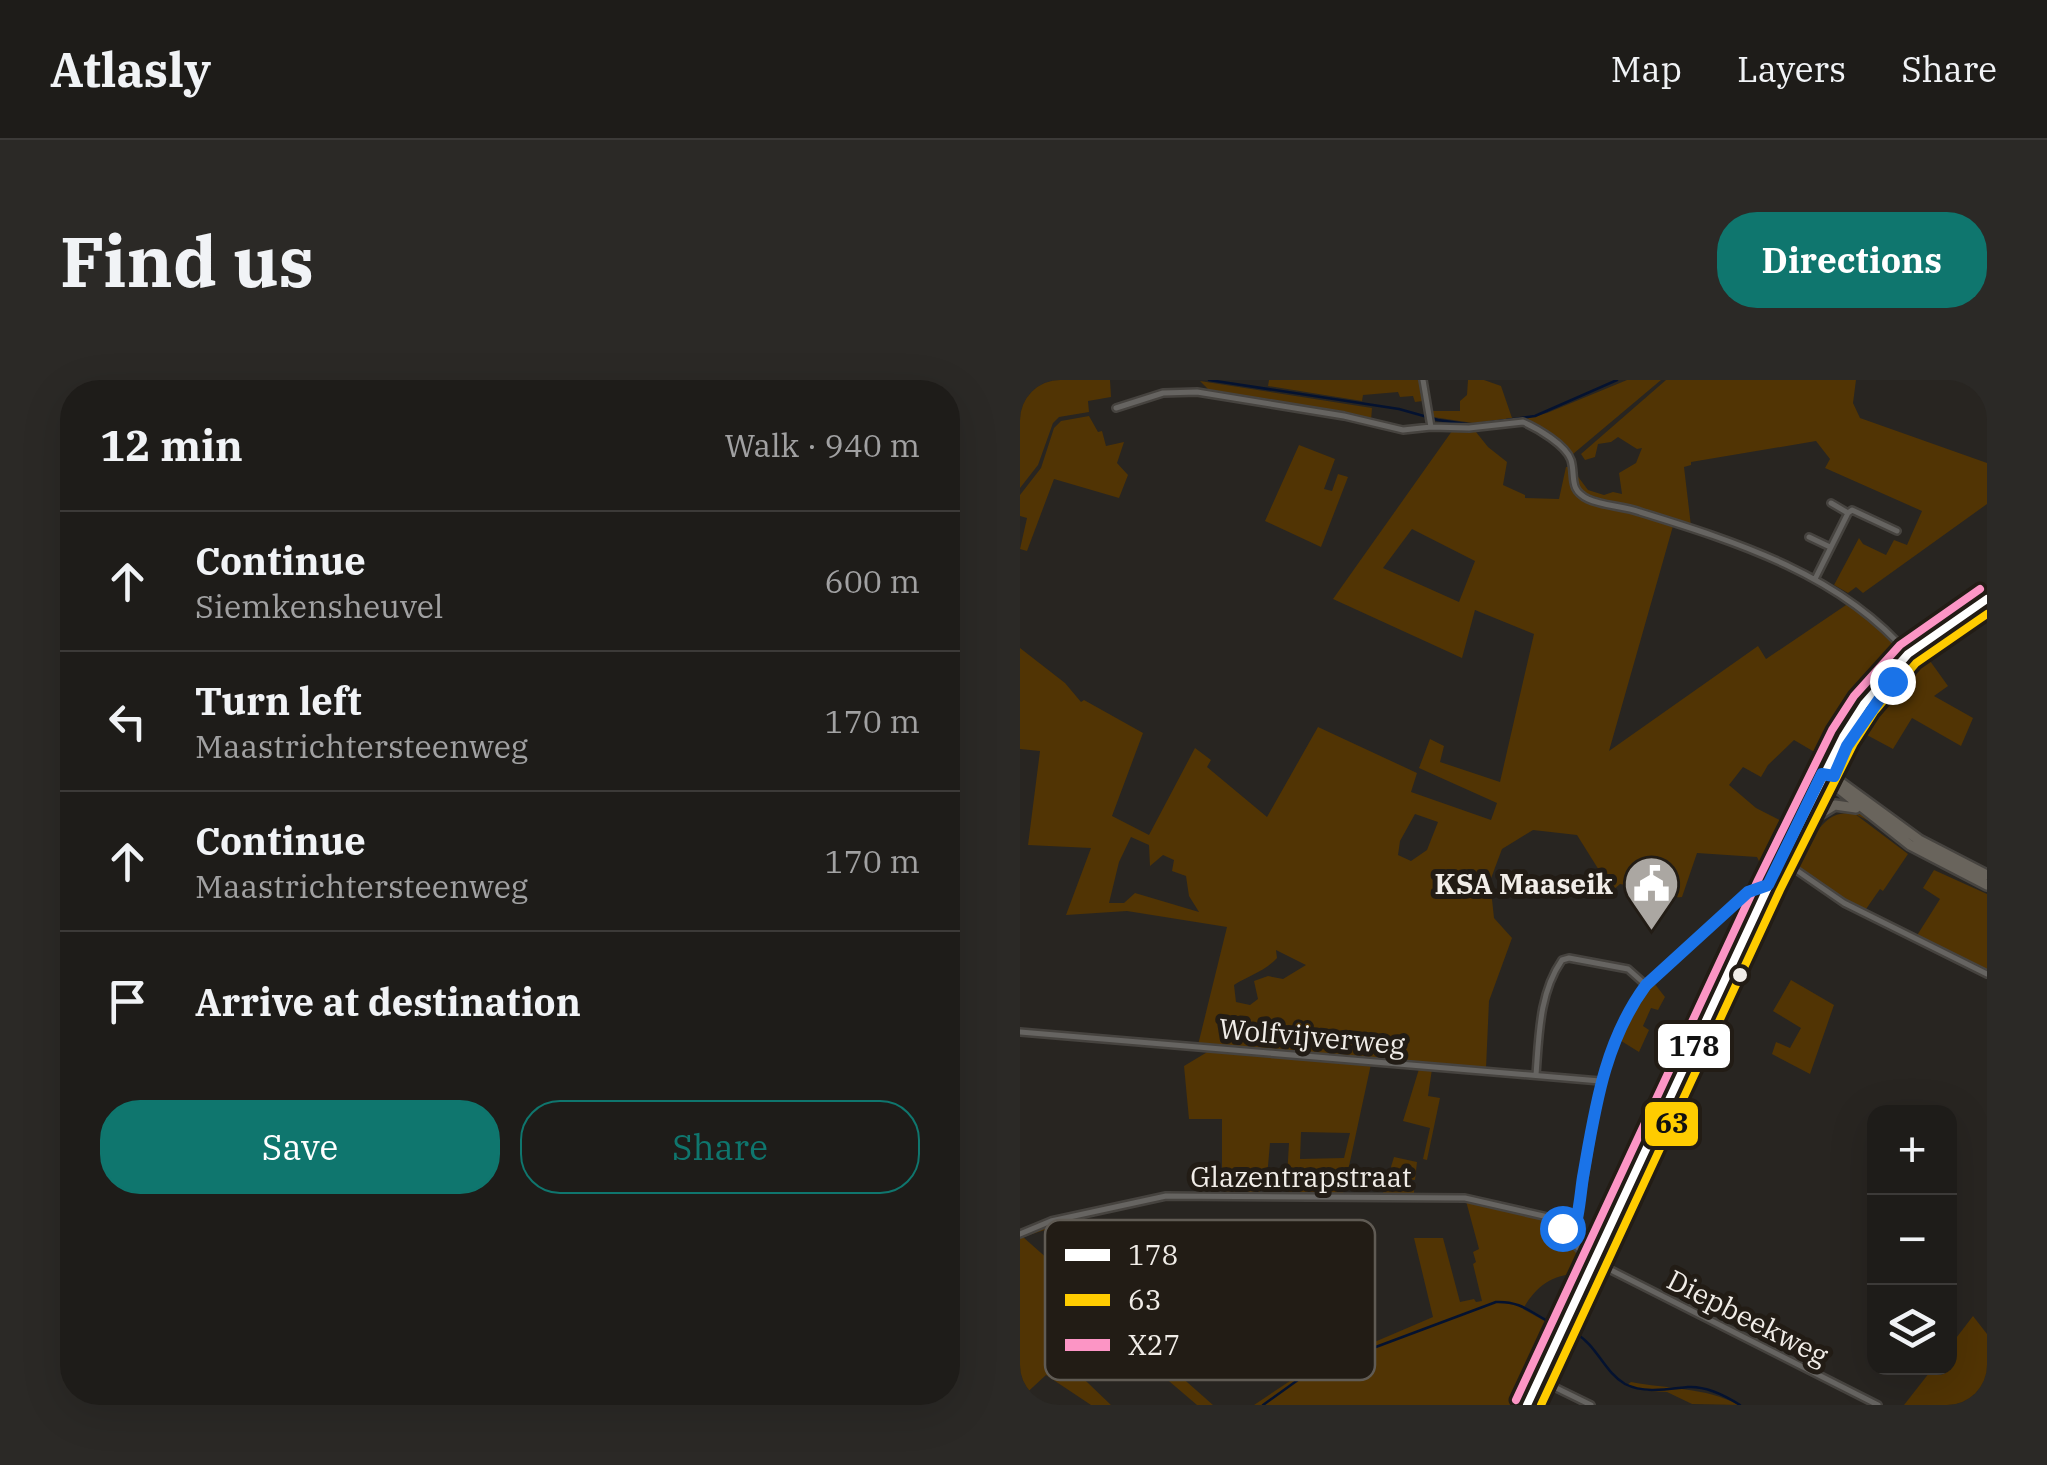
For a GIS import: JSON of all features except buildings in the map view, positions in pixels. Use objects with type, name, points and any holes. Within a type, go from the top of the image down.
[{"type":"main road","points":[[1728,984],[1763,891],[1822,774],[1864,704],[1910,656],[1987,599]]},
{"type":"main road","points":[[1530,1405],[1728,984],[1847,746],[1887,682]]},
{"type":"main road","points":[[1822,774],[1919,840],[1987,874]]},
{"type":"main road","points":[[1832,780],[1884,827]]},
{"type":"main road","points":[[1813,819],[1832,806],[1847,805],[1935,860],[1987,885]]},
{"type":"main road","points":[[1530,1405],[1590,1278]]},
{"type":"street","points":[[1423,380],[1430,420]]},
{"type":"street","points":[[1196,381],[1197,392]]},
{"type":"street","points":[[1116,408],[1163,393],[1197,392],[1344,416],[1403,430],[1430,420],[1469,428],[1523,422],[1565,450],[1570,458],[1571,482],[1590,500],[1637,510],[1815,578],[1850,599],[1883,626],[1910,656]]},
{"type":"street","points":[[1831,503],[1848,513]]},
{"type":"street","points":[[1815,578],[1852,510],[1898,532]]},
{"type":"street","points":[[1809,537],[1830,547]]},
{"type":"street","points":[[1789,865],[1844,904],[1987,974]]},
{"type":"street","points":[[1573,1240],[1600,1080],[1616,1035],[1646,985],[1748,892],[1763,891]]},
{"type":"street","points":[[1536,1074],[1540,1022],[1550,983],[1562,960],[1628,968],[1646,985]]},
{"type":"street","name":"Wolfvijverweg","points":[[1020,1032],[1600,1080]]},
{"type":"street","name":"Glazentrapstraat","points":[[1060,1220],[1166,1196],[1465,1198],[1539,1213],[1556,1222],[1597,1260]]},
{"type":"street","name":"Glazentrapstraat","points":[[1020,1234],[1045,1224]]},
{"type":"street","name":"Diepbeekweg","points":[[1597,1260],[1878,1405]]},
{"type":"street","points":[[1544,1382],[1591,1405]]},
{"type":"shaded area","points":[[1020,380],[1110,380],[1111,397],[1088,401],[1089,412],[1059,417],[1053,423],[1038,465],[1020,488]]},
{"type":"shaded area","points":[[1269,380],[1420,380],[1423,401],[1415,402],[1413,396],[1400,397],[1398,392],[1363,395],[1362,401],[1268,386]]},
{"type":"shaded area","points":[[1468,380],[1501,386],[1512,418],[1473,423],[1433,417],[1432,411],[1460,411]]},
{"type":"shaded area","points":[[1627,380],[1661,380],[1573,454],[1521,420],[1547,413]]},
{"type":"shaded area","points":[[1666,380],[1856,380],[1853,403],[1860,418],[1987,463],[1987,504],[1863,593],[1856,587],[1848,593],[1834,585],[1859,538],[1886,555],[1894,540],[1907,545],[1922,511],[1825,468],[1830,459],[1816,441],[1691,462],[1684,467],[1691,526],[1583,493],[1575,486],[1573,470],[1588,490],[1604,495],[1622,494],[1619,473],[1636,463],[1642,448],[1618,437],[1598,444],[1595,457],[1585,460],[1581,454]]},
{"type":"shaded area","points":[[1200,381],[1372,408],[1371,421],[1209,390]]},
{"type":"shaded area","points":[[1089,416],[1098,432],[1102,431],[1106,446],[1124,442],[1117,463],[1128,475],[1119,498],[1054,479],[1027,551],[1020,549],[1027,518],[1020,516],[1020,495],[1041,468],[1054,428],[1061,421]]},
{"type":"shaded area","points":[[1452,431],[1476,432],[1507,462],[1503,485],[1525,498],[1559,499],[1569,467],[1572,489],[1582,499],[1673,526],[1609,751],[1758,646],[1766,659],[1849,603],[1902,653],[1866,692],[1823,757],[1794,740],[1761,777],[1743,767],[1729,785],[1756,808],[1789,825],[1765,873],[1757,857],[1697,853],[1682,897],[1674,897],[1620,884],[1612,891],[1577,835],[1533,830],[1502,849],[1490,881],[1494,918],[1512,938],[1489,1001],[1486,1068],[1198,1045],[1227,927],[1127,911],[1066,915],[1091,848],[1028,845],[1040,751],[1020,749],[1020,648],[1065,683],[1081,702],[1084,700],[1143,733],[1112,816],[1149,835],[1195,748],[1211,760],[1207,767],[1267,817],[1318,727],[1417,773],[1411,792],[1491,820],[1497,803],[1419,768],[1430,739],[1444,746],[1440,762],[1500,782],[1534,634],[1475,610],[1462,658],[1333,599]],"holes":[[[1412,529],[1475,561],[1459,602],[1383,568]],[[1415,814],[1438,822],[1427,850],[1411,861],[1398,855],[1400,841]],[[1131,837],[1149,845],[1150,866],[1163,855],[1174,860],[1172,871],[1186,876],[1189,896],[1199,912],[1135,893],[1124,903],[1109,903],[1119,862]],[[1276,950],[1306,965],[1283,979],[1268,976],[1254,981],[1258,999],[1250,1005],[1236,1002],[1234,985],[1277,958]]]},
{"type":"shaded area","points":[[1299,445],[1335,459],[1324,489],[1332,491],[1338,474],[1348,477],[1321,547],[1265,521]]},
{"type":"shaded area","points":[[1925,654],[1948,686],[1934,696],[1973,718],[1961,746],[1912,718],[1893,749],[1865,734]]},
{"type":"shaded area","points":[[1853,809],[1879,826],[1855,814],[1908,854],[1864,912],[1819,885],[1798,867],[1825,822],[1842,813],[1853,814],[1847,810]]},
{"type":"shaded area","points":[[1934,870],[1987,894],[1987,973],[1916,937],[1940,899],[1923,888]]},
{"type":"shaded area","points":[[1791,980],[1834,1005],[1810,1074],[1772,1054],[1776,1042],[1790,1048],[1801,1028],[1773,1011]]},
{"type":"shaded area","points":[[1654,983],[1665,997],[1658,1010],[1651,1008],[1643,1026],[1649,1030],[1639,1052],[1618,1039],[1637,1001]]},
{"type":"shaded area","points":[[1209,1051],[1371,1064],[1343,1194],[1286,1194],[1289,1143],[1270,1143],[1266,1189],[1260,1189],[1260,1193],[1226,1194],[1222,1190],[1222,1119],[1189,1119],[1184,1066]],"holes":[[[1301,1132],[1350,1133],[1344,1158],[1300,1159]]]},
{"type":"shaded area","points":[[1419,1069],[1432,1069],[1428,1096],[1440,1098],[1427,1160],[1423,1159],[1430,1128],[1403,1121]]},
{"type":"shaded area","points":[[1394,1157],[1417,1162],[1415,1180],[1407,1179],[1406,1184],[1414,1187],[1414,1195],[1383,1193]]},
{"type":"shaded area","points":[[1466,1201],[1547,1219],[1586,1260],[1581,1274],[1546,1282],[1523,1309],[1557,1328],[1520,1405],[1254,1405],[1292,1380],[1375,1380],[1375,1342],[1433,1317],[1414,1238],[1443,1238],[1460,1302],[1482,1301],[1473,1264],[1473,1252],[1479,1249]]},
{"type":"shaded area","points":[[1090,1209],[1091,1215],[1076,1220],[1052,1220]]},
{"type":"shaded area","points":[[1045,1222],[1045,1230],[1023,1237],[1045,1256],[1045,1376],[1020,1399],[1020,1229]]},
{"type":"shaded area","points":[[1973,1316],[1987,1334],[1987,1405],[1904,1405],[1928,1375],[1957,1375],[1957,1337]]},
{"type":"shaded area","points":[[1054,1380],[1085,1380],[1111,1405],[1091,1405]]},
{"type":"shaded area","points":[[1168,1380],[1185,1380],[1213,1405],[1197,1405]]},
{"type":"shaded area","points":[[1631,1382],[1699,1392],[1739,1405],[1692,1404],[1667,1392],[1627,1385]]},
{"type":"waterway","points":[[1209,380],[1399,409],[1473,425],[1535,416],[1617,380]]},
{"type":"waterway","points":[[1375,1347],[1496,1302],[1521,1306],[1556,1325]]},
{"type":"waterway","points":[[1550,1336],[1555,1325]]},
{"type":"waterway","points":[[1575,1333],[1625,1384],[1648,1390],[1702,1388],[1740,1405]]},
{"type":"waterway","points":[[1518,1405],[1548,1341]]},
{"type":"waterway","points":[[1263,1405],[1298,1380]]},
{"type":"transit line","name":"X27","points":[[1516,1400],[1832,730],[1854,696],[1900,645],[1980,589]]},
{"type":"transit line","name":"178","points":[[1527,1405],[1769,885],[1843,737],[1864,704],[1908,654],[1987,599]]},
{"type":"transit line","name":"63","points":[[1541,1405],[1780,890],[1854,743],[1874,712],[1916,663],[1987,614]]},
{"type":"place","name":"KSA Maaseik","points":[[1652,932]]},
{"type":"route","points":[[1562,1228],[1571,1238],[1600,1080],[1616,1035],[1634,1002],[1646,985],[1748,892],[1768,885],[1822,774],[1834,776],[1847,746],[1892,681]]}]
